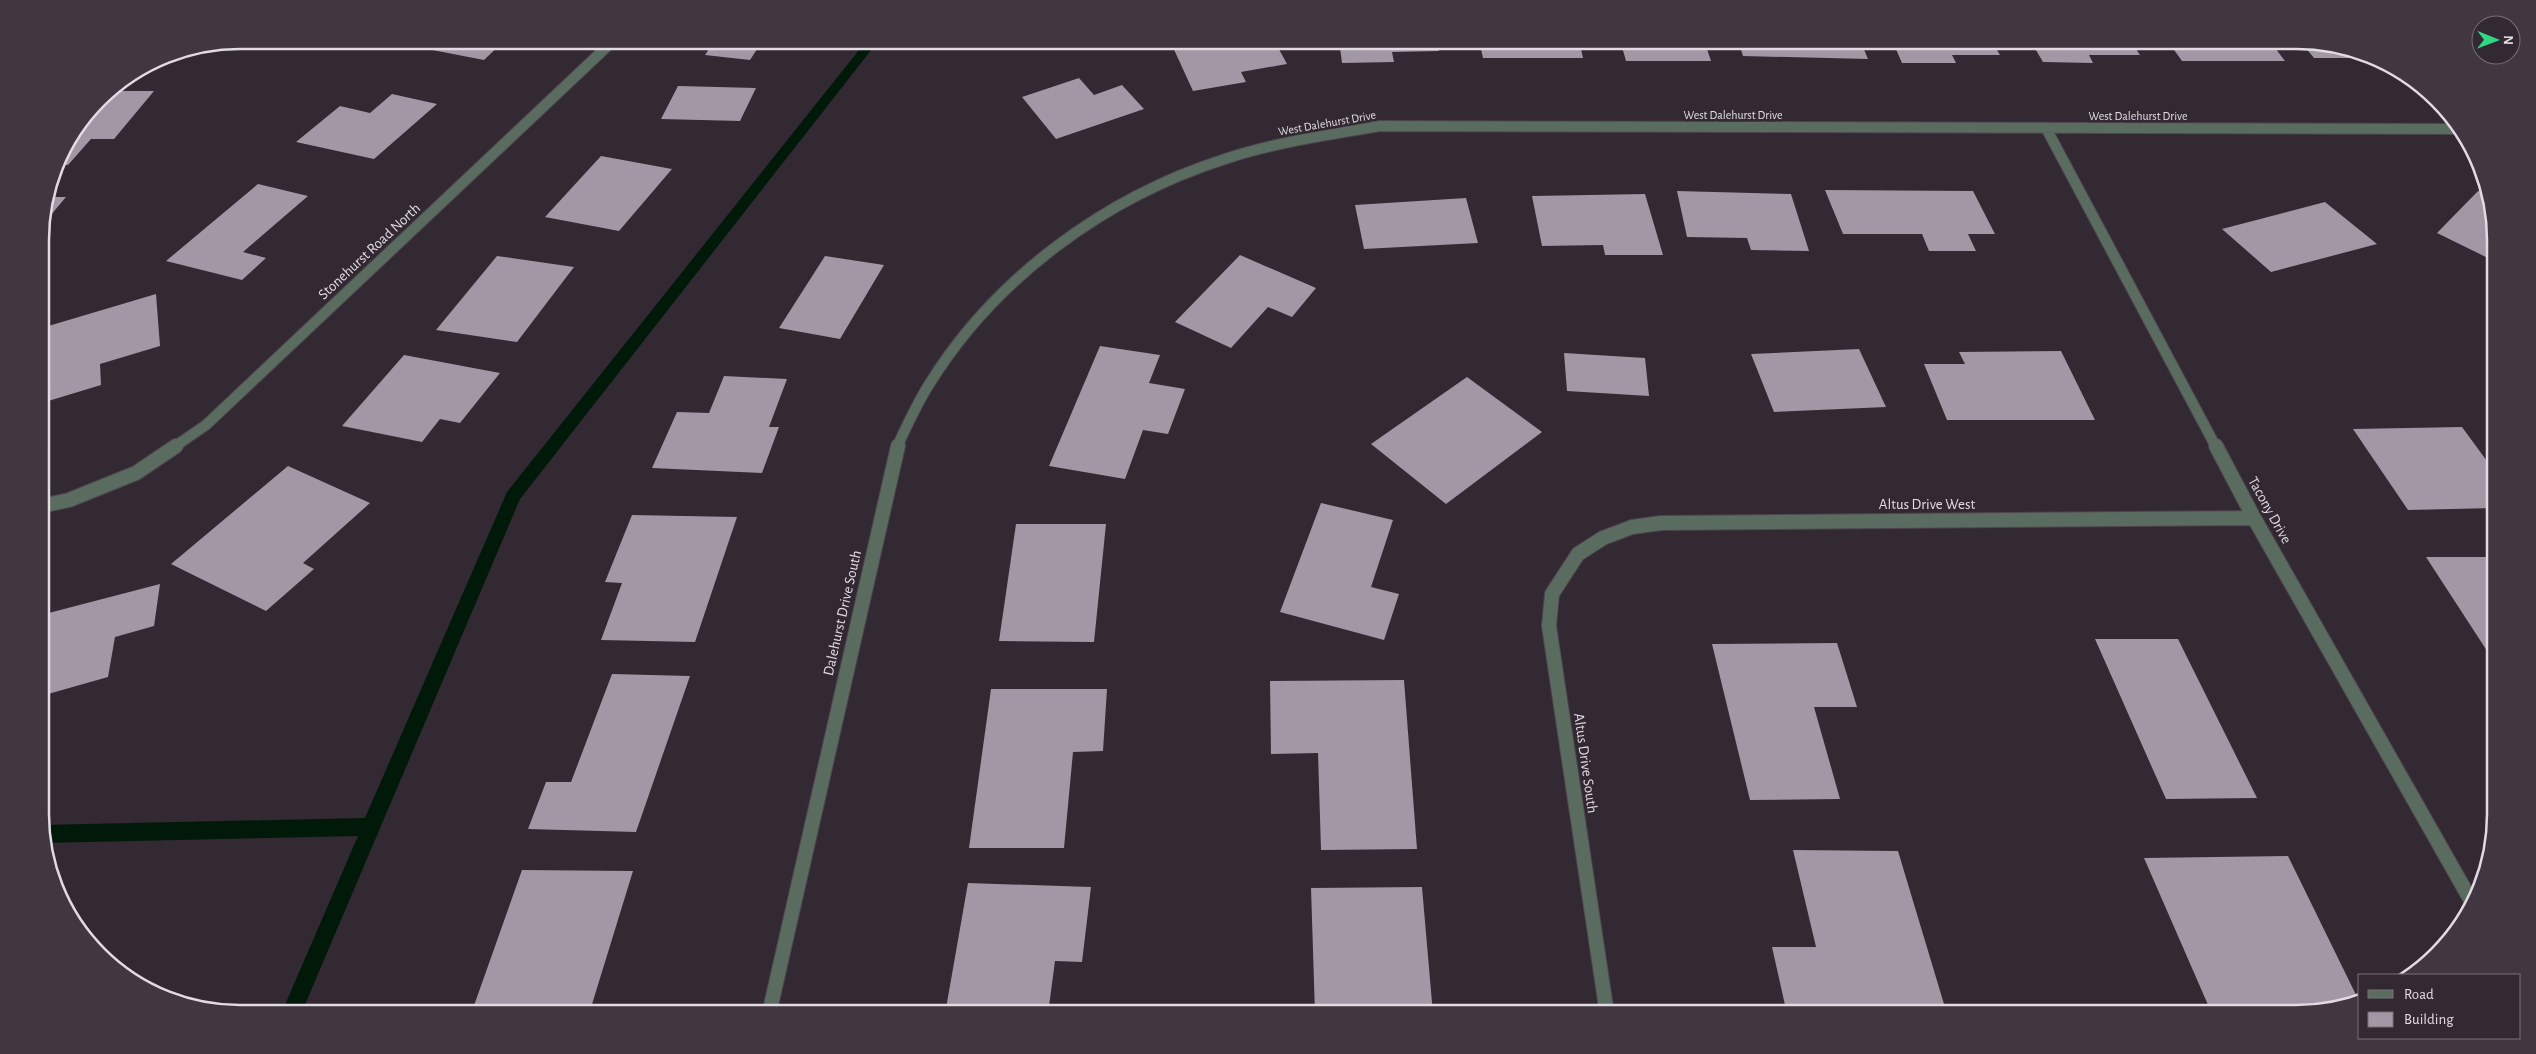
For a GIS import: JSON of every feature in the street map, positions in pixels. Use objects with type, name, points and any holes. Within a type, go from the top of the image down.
[{"type":"street","name":"Stonehurst Road North","points":[[49,504],[69,500],[136,473],[206,425],[604,49]]},
{"type":"street","name":"West Dalehurst Drive","points":[[1036,262],[1103,214],[1189,171],[1275,144],[1380,126],[2451,129]]},
{"type":"street","name":"Tacony Drive","points":[[2046,128],[2254,518],[2469,897]]},
{"type":"street","name":"Dalehurst Drive South","points":[[771,1005],[894,452],[930,381],[984,310],[1036,262]]},
{"type":"street","name":"Altus Drive West","points":[[1603,538],[1632,527],[1661,523],[2254,518]]},
{"type":"street","name":"Altus Drive South","points":[[1603,538],[1578,554],[1552,594],[1549,626],[1605,1005]]},
{"type":"building","points":[[427,49],[496,49],[484,60]]},
{"type":"building","points":[[709,49],[757,49],[750,60],[705,55]]},
{"type":"building","points":[[1174,49],[1279,49],[1287,64],[1241,72],[1246,82],[1193,91]]},
{"type":"building","points":[[1340,49],[1438,49],[1439,51],[1392,52],[1394,62],[1342,63]]},
{"type":"building","points":[[1481,49],[1581,49],[1583,58],[1483,58]]},
{"type":"building","points":[[1623,49],[1707,49],[1711,61],[1626,61]]},
{"type":"building","points":[[1741,49],[1864,49],[1868,59],[1743,56]]},
{"type":"building","points":[[1896,49],[1996,49],[2000,55],[1952,55],[1956,63],[1902,63]]},
{"type":"building","points":[[2035,49],[2136,49],[2140,55],[2089,55],[2093,63],[2043,62]]},
{"type":"building","points":[[2173,49],[2276,49],[2285,61],[2182,61]]},
{"type":"building","points":[[2307,49],[2333,52],[2354,58],[2314,58]]},
{"type":"building","points":[[1079,78],[1094,95],[1122,85],[1144,109],[1056,139],[1022,97]]},
{"type":"building","points":[[678,86],[756,88],[740,121],[661,119]]},
{"type":"building","points":[[120,91],[154,91],[114,139],[91,139],[68,165],[64,165],[74,144],[96,114],[114,96]]},
{"type":"building","points":[[392,94],[437,104],[374,159],[296,142],[340,106],[370,113]]},
{"type":"building","points":[[601,156],[672,169],[619,231],[545,217]]},
{"type":"building","points":[[258,184],[308,196],[243,252],[266,258],[242,280],[166,261]]},
{"type":"building","points":[[1825,190],[1973,191],[1995,234],[1968,234],[1976,251],[1929,251],[1922,234],[1843,234]]},
{"type":"building","points":[[1677,191],[1791,194],[1809,251],[1751,250],[1747,238],[1687,237]]},
{"type":"building","points":[[2478,191],[2481,193],[2486,215],[2487,258],[2437,233]]},
{"type":"building","points":[[1645,194],[1663,255],[1605,255],[1603,245],[1542,246],[1532,196]]},
{"type":"building","points":[[54,197],[66,197],[50,216]]},
{"type":"building","points":[[1466,198],[1478,243],[1364,249],[1355,205]]},
{"type":"building","points":[[2325,202],[2377,244],[2271,272],[2222,229]]},
{"type":"building","points":[[1240,255],[1316,288],[1292,317],[1268,307],[1231,348],[1175,322]]},
{"type":"building","points":[[497,256],[574,267],[517,342],[436,330]]},
{"type":"building","points":[[825,256],[884,265],[840,339],[779,328]]},
{"type":"building","points":[[156,294],[160,346],[100,364],[101,385],[49,401],[49,326]]},
{"type":"building","points":[[1100,346],[1160,355],[1149,383],[1185,389],[1168,434],[1143,430],[1125,479],[1049,466]]},
{"type":"building","points":[[1859,349],[1886,407],[1774,412],[1751,354]]},
{"type":"building","points":[[2061,351],[2095,420],[1947,420],[1924,364],[1965,364],[1959,352]]},
{"type":"building","points":[[1564,353],[1645,358],[1649,396],[1567,391]]},
{"type":"building","points":[[404,355],[500,373],[460,423],[440,419],[422,442],[342,426]]},
{"type":"building","points":[[724,376],[787,379],[769,427],[779,427],[762,473],[652,468],[677,412],[709,413]]},
{"type":"building","points":[[1467,377],[1542,432],[1446,504],[1371,444]]},
{"type":"building","points":[[2462,427],[2487,461],[2487,508],[2408,510],[2353,429]]},
{"type":"building","points":[[288,466],[370,503],[303,563],[314,569],[266,611],[171,564]]},
{"type":"building","points":[[1321,503],[1393,520],[1371,587],[1399,594],[1384,640],[1280,612]]},
{"type":"building","points":[[632,515],[737,517],[695,642],[601,640],[622,583],[605,582]]},
{"type":"building","points":[[1016,524],[1106,524],[1094,642],[999,641]]},
{"type":"building","points":[[2426,557],[2487,557],[2487,651]]},
{"type":"building","points":[[160,584],[154,626],[115,637],[108,677],[49,694],[49,613]]},
{"type":"building","points":[[2095,639],[2178,639],[2257,798],[2166,799]]},
{"type":"building","points":[[1837,643],[1857,707],[1814,707],[1840,799],[1750,800],[1712,644]]},
{"type":"building","points":[[612,674],[690,676],[636,832],[528,829],[546,782],[571,782]]},
{"type":"building","points":[[1404,680],[1417,849],[1321,850],[1318,753],[1271,754],[1270,681]]},
{"type":"building","points":[[991,689],[1107,689],[1103,751],[1073,752],[1064,848],[969,848]]},
{"type":"building","points":[[1793,850],[1898,851],[1944,1005],[1785,1005],[1772,947],[1816,947]]},
{"type":"building","points":[[2288,856],[2356,995],[2333,1002],[2308,1005],[2208,1005],[2144,858]]},
{"type":"building","points":[[522,870],[633,871],[592,1005],[474,1005]]},
{"type":"building","points":[[968,883],[1091,887],[1082,962],[1055,961],[1049,1005],[947,1005]]},
{"type":"building","points":[[1422,887],[1432,1005],[1315,1005],[1311,888]]},
{"type":"waterway","points":[[295,1005],[513,496],[866,49]]},
{"type":"waterway","points":[[50,834],[371,827]]}]
